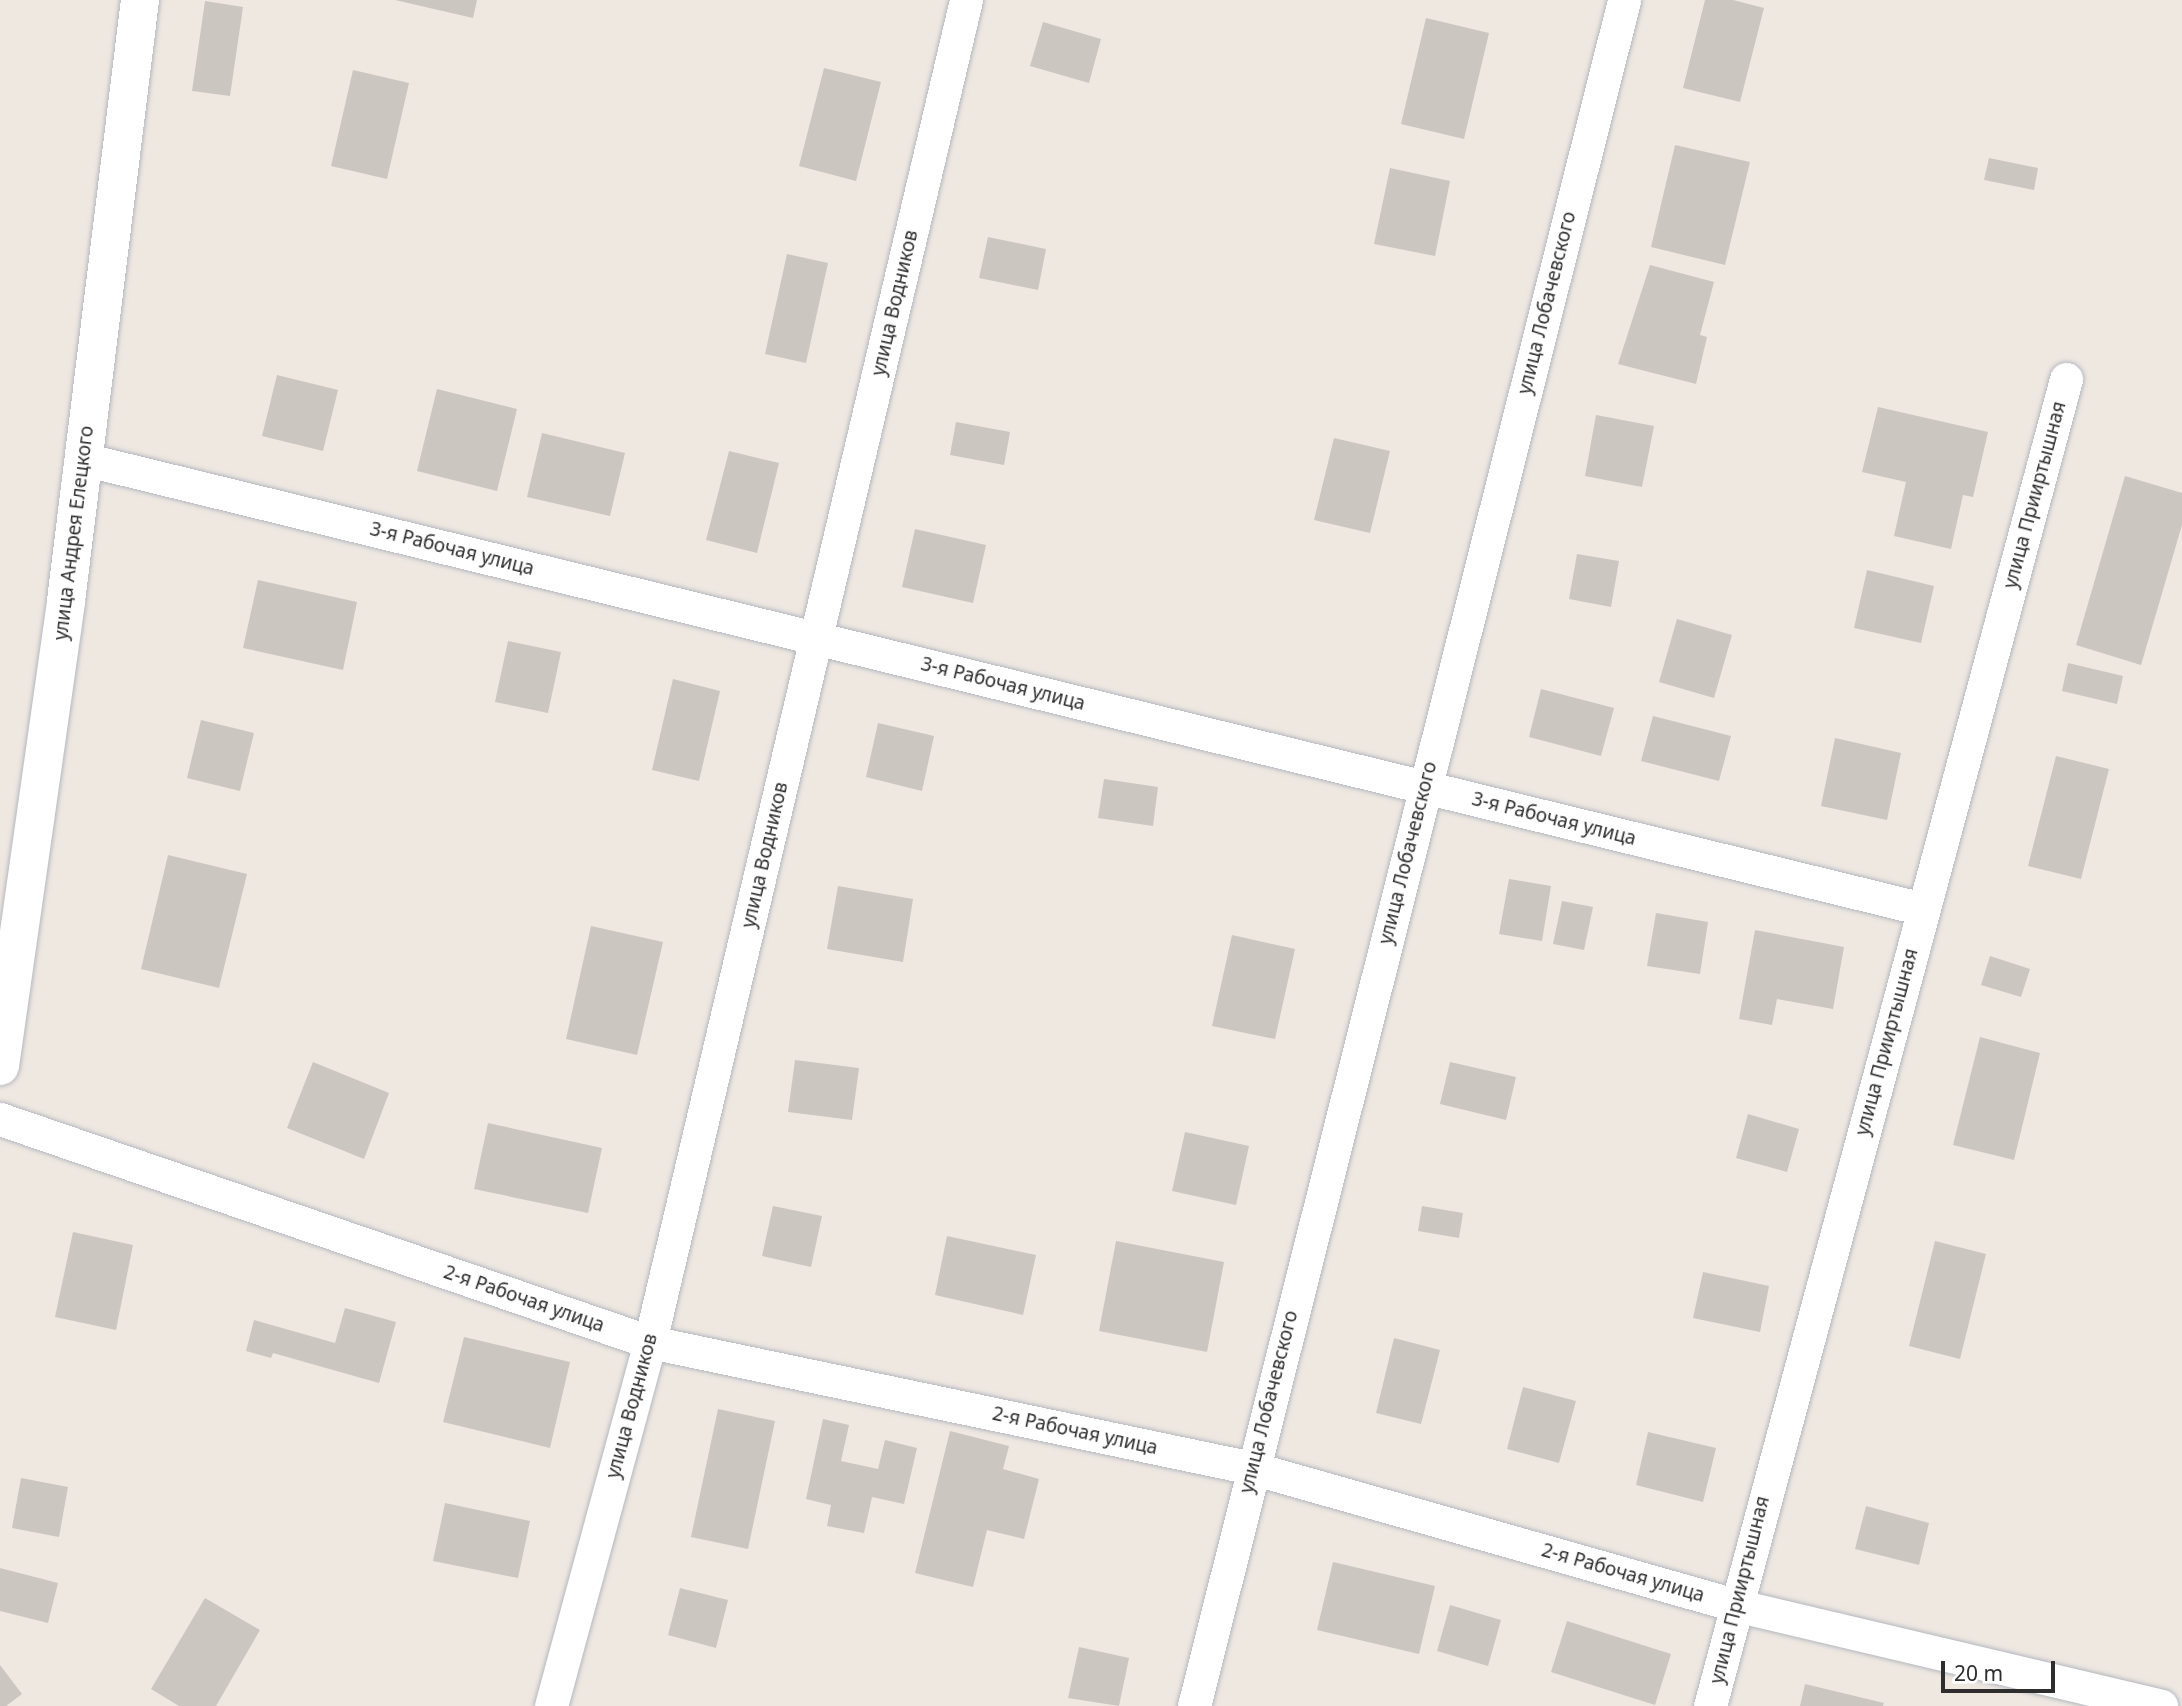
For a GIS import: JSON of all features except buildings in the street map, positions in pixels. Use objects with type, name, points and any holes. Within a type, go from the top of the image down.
[{"type":"main road","name":"улица Андрея Елецкого","points":[[0,1066],[83,459],[140,0]]},
{"type":"street","name":"улица Водников","points":[[551,1706],[650,1342],[966,0]]},
{"type":"street","name":"улица Лобачевского","points":[[1194,1706],[1624,0]]},
{"type":"street","name":"улица Прииртышная","points":[[1710,1706],[2066,379]]},
{"type":"street","name":"3-я Рабочая улица","points":[[83,459],[1923,909]]},
{"type":"street","name":"2-я Рабочая улица","points":[[0,1119],[650,1342],[1252,1468],[1735,1605],[2161,1706]]}]
